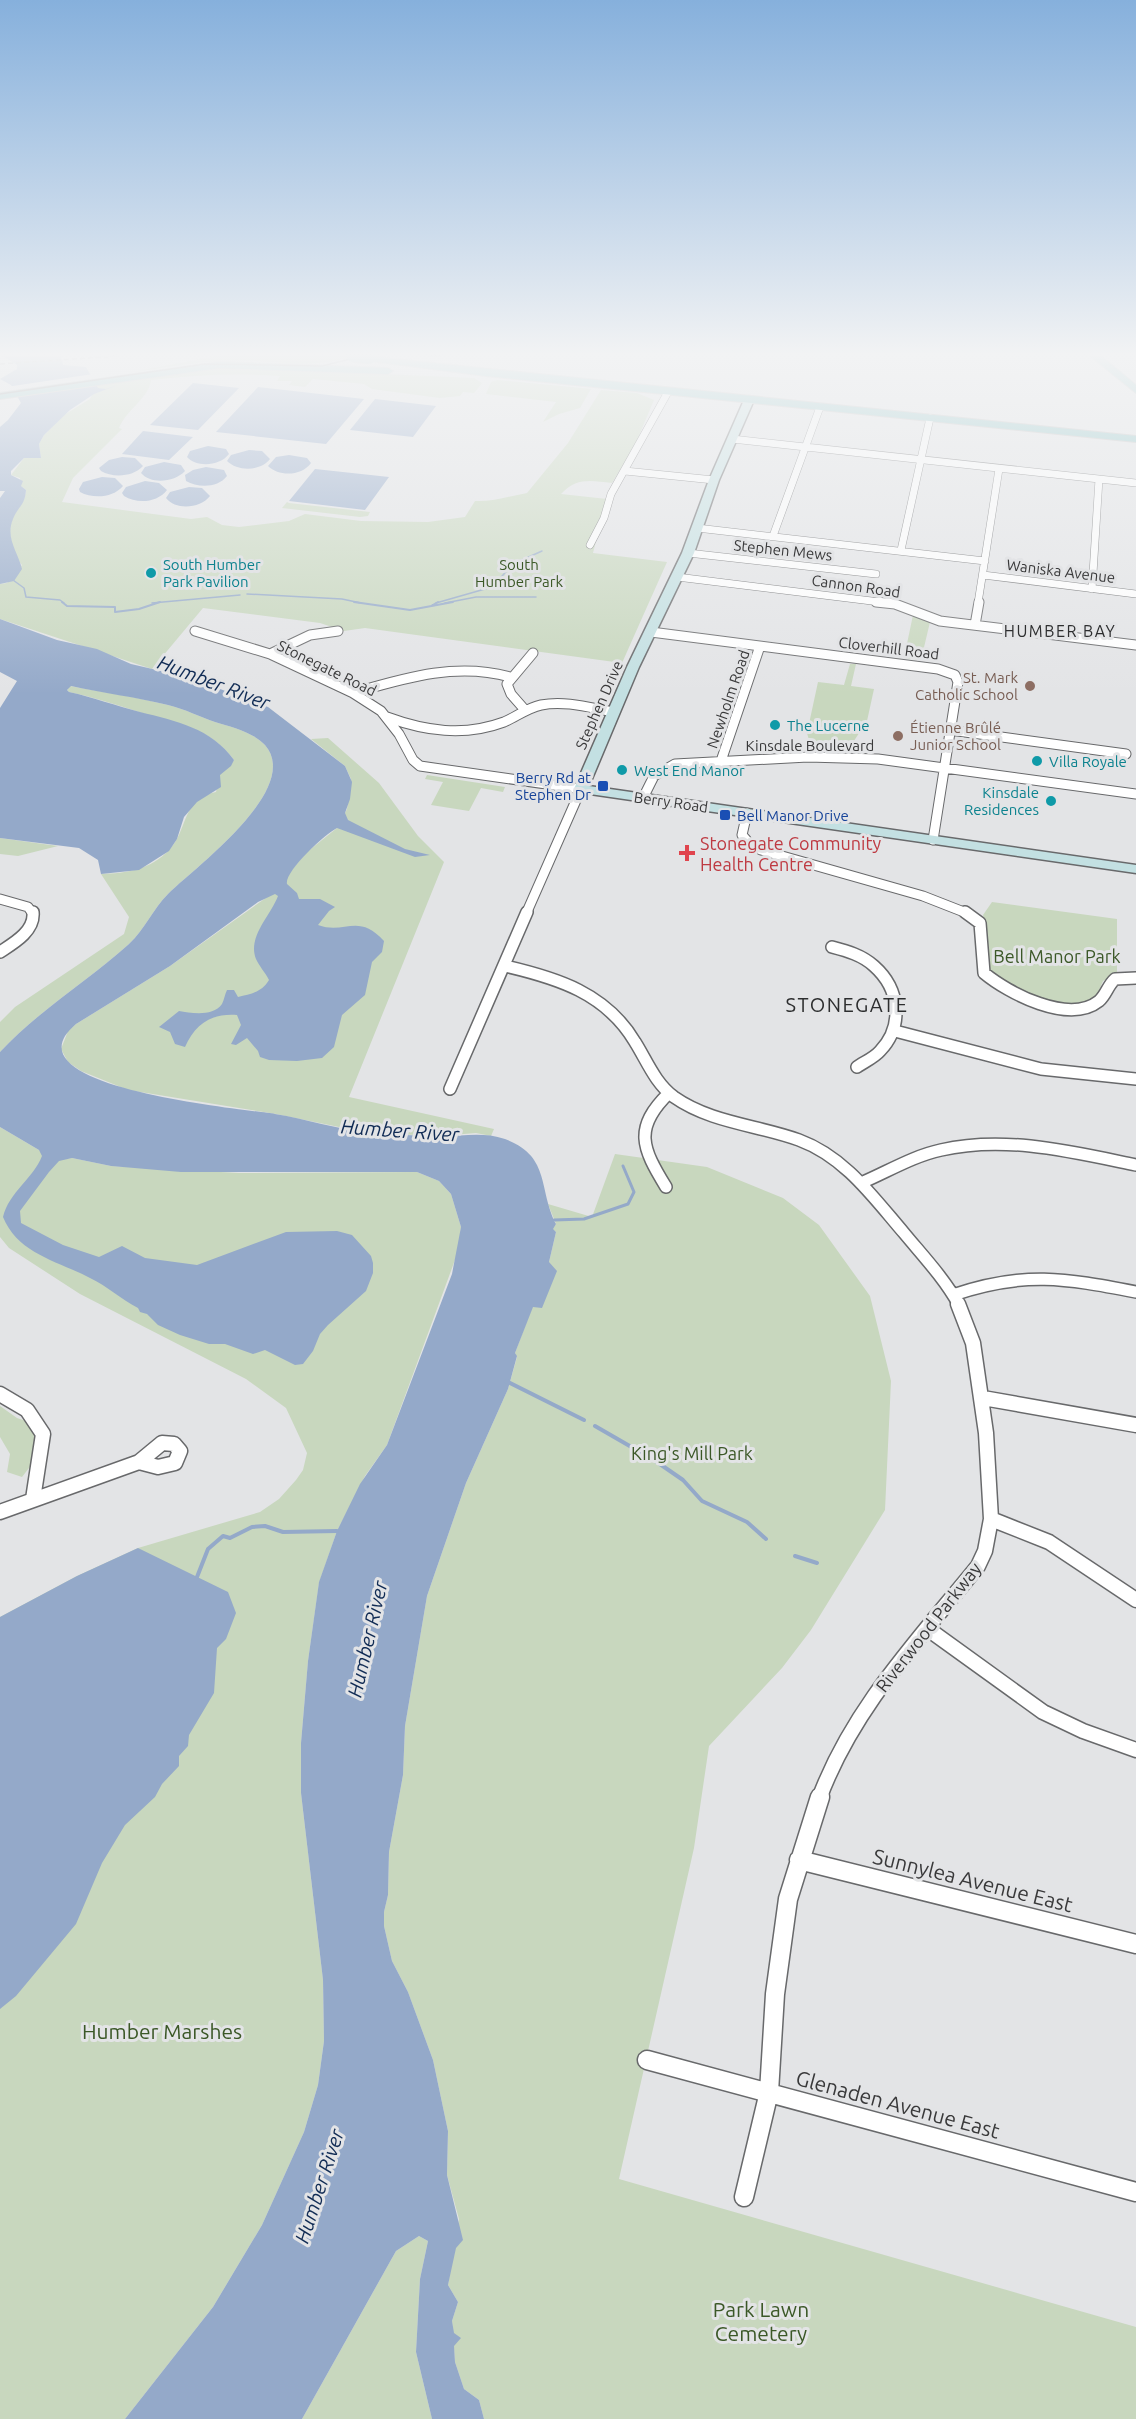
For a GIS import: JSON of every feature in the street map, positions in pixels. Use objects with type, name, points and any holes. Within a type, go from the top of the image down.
[{"type":"street","name":"Stephen Drive","points":[[450,1089],[614,712],[688,553],[719,469]]},
{"type":"street","points":[[773,536],[797,469]]},
{"type":"street","points":[[901,550],[918,469]]},
{"type":"street","points":[[975,625],[999,469],[1136,483]]},
{"type":"street","points":[[590,544],[604,518],[611,494],[625,471],[714,480]]},
{"type":"street","points":[[1092,589],[1099,479]]},
{"type":"street","name":"Waniska Avenue","points":[[697,528],[985,561]]},
{"type":"street","name":"Stephen Mews","points":[[688,553],[876,574]]},
{"type":"street","name":"Waniska Avenue","points":[[983,575],[1136,594]]},
{"type":"street","name":"Cannon Road","points":[[677,577],[895,604],[912,608],[935,620],[1136,645]]},
{"type":"street","name":"Stonegate Road","points":[[195,631],[270,654],[353,693],[386,716],[399,734],[412,760],[420,765]]},
{"type":"street","points":[[270,654],[310,635],[338,631]]},
{"type":"street","name":"Cloverhill Road","points":[[651,632],[951,673],[958,682],[933,840]]},
{"type":"street","name":"Newholm Road","points":[[721,760],[760,646]]},
{"type":"street","points":[[525,710],[506,687],[510,676],[532,653]]},
{"type":"street","points":[[353,693],[443,672],[484,671],[510,676]]},
{"type":"street","points":[[399,734],[480,729],[504,722],[525,710],[557,704],[614,712]]},
{"type":"street","points":[[386,716],[431,731]]},
{"type":"street","points":[[950,730],[1126,754]]},
{"type":"street","name":"Kinsdale Boulevard","points":[[643,798],[651,779],[663,769],[675,764],[721,760],[856,757],[1136,794]]},
{"type":"street","name":"Berry Road","points":[[420,765],[1136,869]]},
{"type":"street","points":[[747,813],[742,835],[757,849],[816,869],[911,892],[967,911],[980,925],[980,954],[984,973],[995,983],[1024,999],[1049,1005],[1083,1007],[1099,1001],[1114,979],[1136,978]]},
{"type":"street","points":[[0,899],[26,904],[34,913],[35,919],[34,925],[23,938],[0,952]]},
{"type":"street","points":[[832,947],[858,955],[886,978],[897,1001],[895,1031],[889,1044],[857,1067]]},
{"type":"street","name":"Riverwood Parkway","points":[[505,966],[565,981],[595,998],[628,1030],[655,1076],[669,1093],[706,1112],[815,1147],[843,1164],[953,1295],[975,1348],[983,1398],[991,1519],[985,1551],[978,1566],[867,1706],[844,1741],[827,1777],[799,1860],[781,1937],[769,2092],[744,2197]]},
{"type":"street","points":[[895,1031],[1041,1069],[1136,1079]]},
{"type":"street","points":[[666,1187],[647,1157],[643,1140],[648,1121],[657,1103],[669,1093]]},
{"type":"street","points":[[861,1183],[939,1151],[972,1144],[1000,1143],[1136,1165]]},
{"type":"street","points":[[953,1295],[1009,1278],[1042,1275],[1136,1292]]},
{"type":"street","points":[[0,1394],[27,1410],[43,1434],[33,1499]]},
{"type":"street","points":[[983,1398],[1136,1425]]},
{"type":"street","points":[[0,1512],[139,1462]]},
{"type":"street","points":[[991,1519],[1016,1525],[1039,1535],[1080,1560],[1136,1600]]},
{"type":"street","points":[[928,1629],[1043,1712],[1091,1735],[1136,1750]]},
{"type":"street","name":"Sunnylea Avenue East","points":[[799,1860],[1136,1944]]},
{"type":"street","name":"Glenaden Avenue East","points":[[647,2060],[1136,2192]]},
{"type":"green space","name":"South Humber Park","points":[[16,469],[82,469],[73,478],[62,502],[191,519],[207,517],[222,525],[239,527],[289,521],[305,514],[361,521],[428,522],[465,517],[475,501],[494,500],[527,493],[547,469],[621,469],[612,483],[585,481],[573,485],[561,494],[607,499],[593,553],[667,562],[622,663],[365,628],[344,631],[320,623],[203,608],[152,669],[0,619],[0,584],[7,583],[22,565],[13,550],[10,531],[12,520],[24,499],[26,490],[21,486],[20,478],[11,475]]},
{"type":"green space","points":[[287,502],[370,512],[368,516],[360,517],[282,508]]},
{"type":"green space","points":[[913,615],[930,622],[921,660],[904,658]]},
{"type":"green space","points":[[850,664],[856,664],[851,686],[874,689],[867,721],[848,750],[812,751],[807,733],[818,682],[844,685]]},
{"type":"green space","points":[[70,686],[168,705],[248,733],[265,745],[273,763],[270,783],[258,805],[240,826],[168,894],[129,944],[47,1009],[0,1052],[0,1022],[15,1007],[124,934],[129,917],[101,874],[138,869],[162,857],[175,842],[191,808],[197,801],[216,792],[220,774],[234,760],[214,740],[190,727],[69,692],[67,690]]},
{"type":"green space","points":[[328,738],[379,783],[418,836],[444,862],[349,1097],[494,1129],[491,1136],[476,1133],[439,1136],[368,1133],[276,1114],[128,1090],[81,1071],[68,1062],[61,1049],[68,1031],[76,1024],[170,966],[270,895],[307,852],[337,828],[347,809],[351,779],[345,766],[311,739]]},
{"type":"green space","points":[[427,775],[505,787],[503,792],[481,788],[469,811],[431,805],[443,782],[425,779]]},
{"type":"green space","points":[[0,838],[58,846],[18,856],[0,854]]},
{"type":"green space","name":"Bell Manor Park","points":[[992,902],[1117,919],[1117,974],[1103,981],[1094,1002],[1070,1004],[1032,998],[989,973],[984,962],[986,925],[983,915]]},
{"type":"green space","name":"Humber Marshes","points":[[0,1127],[39,1150],[63,1159],[72,1158],[111,1166],[239,1173],[417,1172],[439,1181],[451,1194],[461,1227],[459,1249],[387,1445],[365,1476],[337,1531],[319,1583],[308,1661],[301,1743],[301,1793],[323,1980],[324,2041],[318,2085],[304,2132],[262,2225],[213,2307],[125,2419],[0,2419],[0,1617],[77,1576],[138,1548],[260,1512],[279,1499],[296,1480],[303,1470],[307,1453],[286,1408],[246,1379],[80,1294],[9,1248],[0,1237]]},
{"type":"green space","name":"King's Mill Park","points":[[615,1154],[707,1167],[783,1198],[819,1225],[870,1296],[891,1381],[885,1510],[811,1630],[782,1668],[709,1746],[694,1848],[619,2179],[1136,2327],[1136,2419],[484,2419],[479,2400],[464,2389],[455,2362],[452,2321],[458,2302],[448,2285],[459,2219],[447,2175],[448,2131],[433,2060],[408,1992],[392,1961],[384,1926],[388,1895],[389,1852],[403,1775],[405,1726],[427,1596],[466,1483],[508,1389],[517,1357],[515,1353],[549,1262],[556,1232],[552,1229],[556,1224],[548,1204],[592,1217]]},
{"type":"green space","points":[[0,1406],[17,1418],[26,1421],[39,1436],[36,1459],[22,1477],[7,1472],[10,1454],[0,1437]]},
{"type":"green space","points":[[419,2236],[428,2241],[420,2279],[416,2352],[432,2419],[302,2419],[396,2251]]},
{"type":"water","points":[[0,469],[13,469],[11,475],[23,481],[21,486],[26,490],[23,503],[13,519],[10,532],[22,569],[14,581],[0,584],[0,498],[5,491],[0,491]]},
{"type":"water","points":[[100,469],[140,469],[123,475],[111,475]]},
{"type":"water","points":[[144,469],[184,469],[185,471],[175,478],[163,481],[145,477],[141,473]]},
{"type":"water","points":[[272,469],[304,469],[290,474]]},
{"type":"water","points":[[315,469],[389,477],[365,510],[289,501]]},
{"type":"water","points":[[193,470],[224,470],[227,476],[213,485],[196,485],[186,481],[185,475]]},
{"type":"water","points":[[102,477],[115,478],[123,486],[114,493],[103,496],[91,496],[80,492],[79,489],[83,482]]},
{"type":"water","points":[[145,481],[159,483],[167,490],[158,498],[147,501],[129,499],[122,493],[126,487]]},
{"type":"water","points":[[189,487],[202,488],[210,496],[201,503],[188,506],[176,505],[166,498],[170,492]]},
{"type":"water","name":"Humber River","points":[[0,619],[57,640],[97,649],[131,664],[191,678],[268,707],[345,766],[352,782],[345,813],[348,820],[405,849],[430,855],[415,857],[337,828],[306,854],[288,878],[287,884],[297,893],[299,899],[320,899],[335,907],[318,925],[336,928],[359,926],[375,932],[384,941],[382,952],[372,962],[365,995],[342,1015],[334,1047],[322,1058],[297,1061],[269,1060],[260,1057],[247,1038],[236,1045],[231,1044],[241,1025],[237,1015],[220,1016],[205,1022],[194,1032],[185,1047],[175,1044],[170,1032],[159,1027],[179,1011],[202,1013],[213,1011],[222,1004],[227,990],[234,990],[238,997],[256,992],[266,984],[269,980],[256,959],[254,951],[257,934],[278,896],[275,894],[258,902],[170,966],[76,1024],[62,1046],[71,1064],[98,1079],[137,1091],[180,1100],[287,1116],[357,1131],[437,1136],[479,1135],[505,1139],[520,1146],[537,1164],[556,1224],[553,1229],[556,1232],[549,1262],[557,1271],[542,1308],[533,1307],[515,1353],[517,1356],[508,1389],[466,1483],[427,1596],[405,1726],[403,1775],[389,1852],[388,1895],[384,1912],[384,1926],[392,1961],[408,1992],[433,2060],[448,2131],[447,2175],[463,2240],[456,2248],[448,2285],[458,2302],[452,2321],[454,2333],[461,2338],[454,2346],[455,2362],[464,2389],[479,2400],[484,2419],[432,2419],[416,2352],[420,2279],[428,2241],[419,2236],[396,2251],[302,2419],[125,2419],[213,2307],[262,2225],[304,2132],[318,2085],[324,2041],[323,1980],[301,1793],[301,1743],[308,1661],[319,1582],[337,1531],[360,1484],[387,1445],[452,1274],[461,1227],[451,1194],[439,1181],[417,1172],[181,1172],[111,1166],[72,1158],[59,1161],[20,1211],[21,1223],[63,1245],[99,1257],[122,1246],[145,1258],[197,1265],[286,1232],[337,1231],[352,1235],[371,1256],[373,1263],[373,1273],[366,1291],[320,1334],[313,1351],[303,1364],[295,1365],[265,1350],[253,1354],[225,1344],[209,1344],[158,1325],[147,1314],[140,1312],[138,1308],[102,1285],[29,1248],[10,1230],[3,1217],[6,1208],[42,1156],[39,1150],[0,1127],[0,1052],[47,1009],[129,944],[168,894],[220,847],[258,805],[270,783],[273,763],[265,745],[260,740],[241,731],[168,705],[71,686],[67,690],[69,692],[192,727],[215,740],[234,760],[231,766],[220,775],[221,787],[197,802],[184,817],[177,839],[169,851],[139,870],[101,874],[98,860],[79,848],[0,838],[0,708],[17,681],[0,672]]},
{"type":"water","points":[[138,1548],[228,1592],[236,1613],[226,1639],[217,1648],[214,1693],[189,1735],[188,1746],[179,1756],[179,1766],[162,1784],[155,1797],[125,1825],[102,1863],[76,1924],[16,1996],[0,2009],[0,1617],[77,1576]]},
{"type":"waterway","points":[[436,603],[492,587],[513,564],[542,551]]},
{"type":"waterway","points":[[13,580],[24,588],[26,597],[60,600],[64,603]]},
{"type":"waterway","points":[[247,594],[342,599],[361,603]]},
{"type":"waterway","points":[[159,602],[240,595]]},
{"type":"waterway","points":[[445,603],[476,597],[536,597]]},
{"type":"waterway","points":[[62,602],[67,606],[115,607],[115,612],[139,609],[159,602]]},
{"type":"waterway","points":[[152,603],[159,602]]},
{"type":"waterway","points":[[354,602],[361,603]]},
{"type":"waterway","points":[[361,603],[410,610],[453,602]]},
{"type":"waterway","points":[[431,606],[436,603]]},
{"type":"waterway","points":[[554,1220],[584,1219],[628,1204],[634,1192],[623,1166]]},
{"type":"waterway","points":[[506,1381],[584,1420]]},
{"type":"waterway","points":[[595,1426],[654,1460],[683,1480],[702,1501],[747,1522],[766,1539]]},
{"type":"waterway","points":[[197,1577],[208,1549],[223,1536],[230,1538],[252,1527],[265,1526],[283,1532],[337,1531]]},
{"type":"waterway","points":[[795,1556],[817,1563]]},
{"type":"place","name":"South Humber Park Pavilion","points":[[151,573]]},
{"type":"place","name":"St. Mark Catholic School","points":[[1030,686]]},
{"type":"place","name":"The Lucerne","points":[[775,725]]},
{"type":"place","name":"Étienne Brûlé Junior School","points":[[898,736]]},
{"type":"place","name":"Villa Royale","points":[[1037,761]]},
{"type":"place","name":"West End Manor","points":[[622,770]]},
{"type":"place","name":"Berry Rd at Stephen Dr","points":[[603,786]]},
{"type":"place","name":"Kinsdale Residences","points":[[1051,801]]},
{"type":"place","name":"Bell Manor Drive","points":[[725,815]]},
{"type":"place","name":"Stonegate Community Health Centre","points":[[687,853]]},
{"type":"district","name":"HUMBER BAY","points":[[1060,631]]},
{"type":"district","name":"STONEGATE","points":[[847,1004]]},
{"type":"park label","name":"Park Lawn Cemetery","points":[[761,2321]]}]
